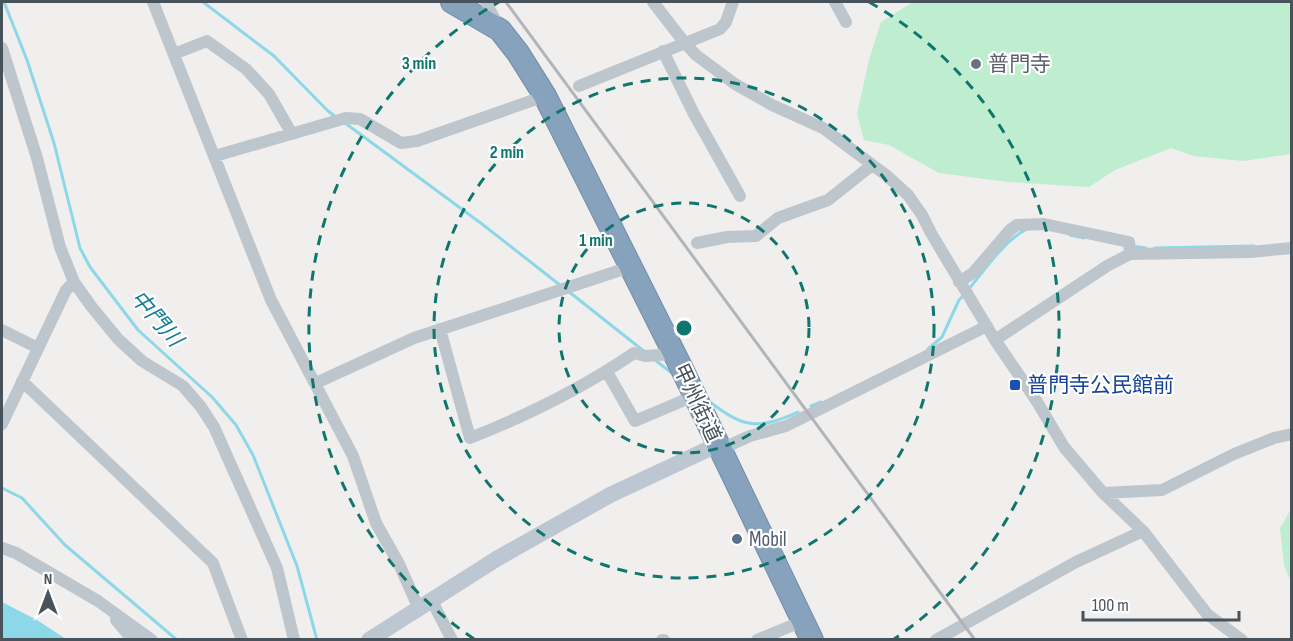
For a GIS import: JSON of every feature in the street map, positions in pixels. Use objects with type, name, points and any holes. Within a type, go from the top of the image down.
[{"type":"highway","name":"甲州街道","points":[[452,2],[500,30],[518,53],[544,96],[630,267],[672,359],[694,396],[807,630]]},
{"type":"street","points":[[153,2],[271,300],[353,456],[376,523],[425,605],[452,639]]},
{"type":"street","points":[[486,2],[500,30]]},
{"type":"street","points":[[653,2],[696,55],[735,84],[772,105],[823,128],[886,175],[908,195],[922,215],[969,298],[1064,447],[1102,493],[1143,531],[1206,614],[1242,639]]},
{"type":"street","points":[[579,86],[720,29],[726,22],[734,2]]},
{"type":"street","points":[[835,2],[846,22]]},
{"type":"street","points":[[174,54],[207,41],[254,77],[269,94],[292,134]]},
{"type":"street","points":[[2,48],[37,158],[60,247],[75,282],[118,339],[142,361],[183,386],[214,427],[277,568],[294,639]]},
{"type":"street","points":[[663,51],[694,114],[740,196]]},
{"type":"street","points":[[215,156],[346,118],[360,120],[401,143],[417,141],[544,96]]},
{"type":"street","points":[[697,243],[727,237],[756,236],[778,218],[828,201],[872,165]]},
{"type":"street","points":[[961,284],[1017,225],[1044,224],[1130,250],[1250,252],[1292,248]]},
{"type":"street","points":[[995,340],[1130,250]]},
{"type":"street","points":[[316,383],[414,338],[630,267]]},
{"type":"street","points":[[2,424],[66,290],[75,282]]},
{"type":"street","points":[[369,639],[498,558],[610,495],[718,448],[786,426],[987,326]]},
{"type":"street","points":[[440,329],[470,438],[516,420],[607,372],[634,353],[672,359]]},
{"type":"street","points":[[2,330],[38,348]]},
{"type":"street","points":[[607,372],[635,421],[694,396]]},
{"type":"street","points":[[22,381],[213,563],[242,639]]},
{"type":"street","points":[[1102,493],[1162,490],[1234,454],[1274,438],[1292,434]]},
{"type":"street","points":[[936,639],[1076,562],[1143,531]]},
{"type":"street","points":[[2,548],[16,553],[98,601],[152,639]]},
{"type":"street","points":[[98,601],[133,639]]},
{"type":"street","points":[[757,639],[807,630]]},
{"type":"green space","points":[[913,2],[1291,2],[1291,154],[1243,161],[1193,156],[1171,148],[1115,170],[1089,187],[1008,182],[939,173],[889,145],[864,140],[857,114],[869,60],[881,22]]},
{"type":"green space","points":[[1291,509],[1291,583],[1284,565],[1280,528]]},
{"type":"water","points":[[2,602],[37,620],[66,639],[2,639]]},
{"type":"waterway","name":"中門川","points":[[4,2],[27,60],[54,143],[80,248],[90,267],[138,330],[212,397],[236,425],[253,455],[297,566],[317,640]]},
{"type":"waterway","points":[[203,2],[274,56],[337,118]]},
{"type":"waterway","points":[[345,123],[560,285]]},
{"type":"waterway","points":[[968,290],[1001,249],[1025,230]]},
{"type":"waterway","points":[[1070,235],[1084,238]]},
{"type":"waterway","points":[[1132,246],[1146,248]]},
{"type":"waterway","points":[[1155,248],[1254,246]]},
{"type":"waterway","points":[[568,291],[645,352]]},
{"type":"waterway","points":[[927,350],[942,337],[959,300],[964,295]]},
{"type":"waterway","points":[[655,360],[673,374]]},
{"type":"waterway","points":[[710,402],[732,417],[752,424],[772,422],[798,412]]},
{"type":"waterway","points":[[811,406],[821,402]]},
{"type":"waterway","points":[[2,488],[22,498],[65,545],[177,640]]},
{"type":"railway","points":[[506,2],[975,640]]},
{"type":"place","name":"普門寺","points":[[976,64]]},
{"type":"place","name":"普門寺公民館前","points":[[1015,385]]},
{"type":"place","name":"Mobil","points":[[737,539]]}]
